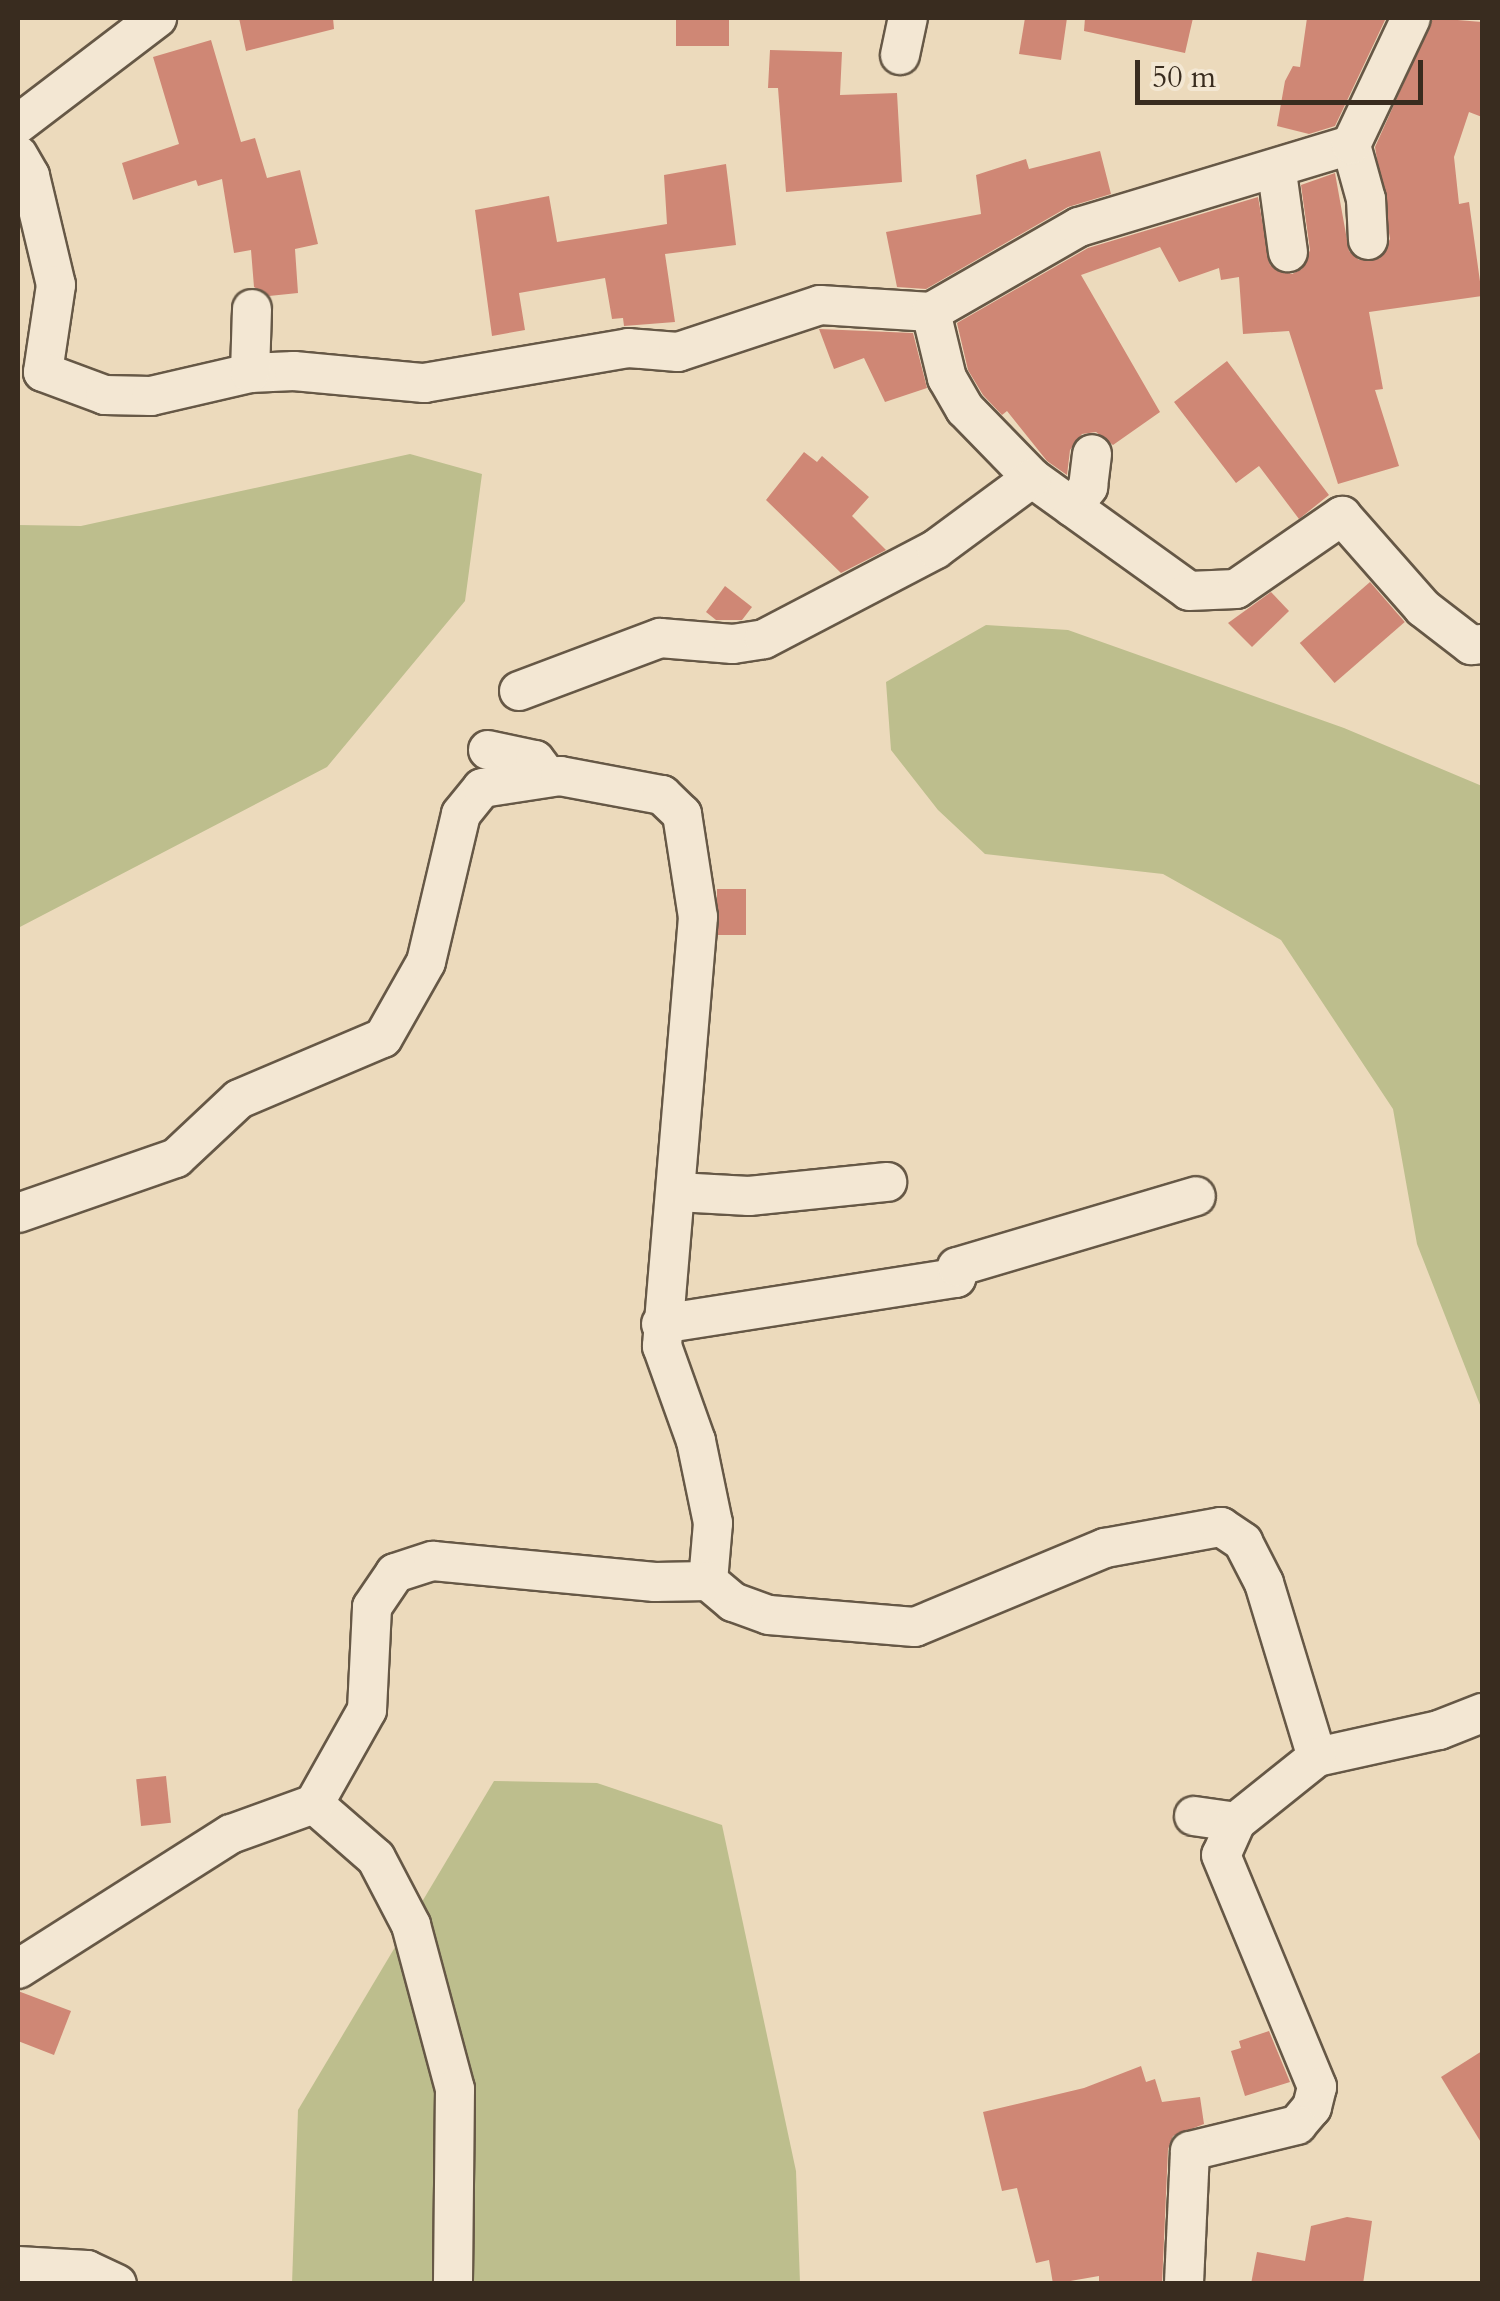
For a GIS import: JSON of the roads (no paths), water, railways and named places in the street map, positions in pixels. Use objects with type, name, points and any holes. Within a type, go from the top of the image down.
[{"type":"street","points":[[18,124],[157,18]]},
{"type":"street","points":[[900,55],[908,18]]},
{"type":"street","points":[[1368,240],[1366,199],[1351,146],[1411,18]]},
{"type":"street","points":[[18,155],[30,176],[56,286],[30,370],[105,395],[150,396],[250,373],[424,383],[628,348],[678,352],[820,305],[931,312],[1079,227],[1277,172],[1351,146]]},
{"type":"street","points":[[1277,172],[1288,252]]},
{"type":"street","points":[[250,373],[252,309]]},
{"type":"street","points":[[931,312],[947,378],[965,409],[1032,478],[1189,591],[1236,589],[1342,516],[1423,608],[1470,644],[1482,644]]},
{"type":"street","points":[[1072,507],[1088,488],[1092,454]]},
{"type":"street","points":[[518,691],[660,638],[733,644],[764,639],[936,549],[1032,478]]},
{"type":"street","points":[[488,750],[535,760],[548,777]]},
{"type":"street","points":[[18,1213],[176,1158],[238,1099],[383,1038],[426,962],[461,814],[482,788],[548,777],[662,795],[682,814],[698,917],[677,1192],[661,1324],[665,1360],[696,1441],[712,1522],[708,1581]]},
{"type":"street","points":[[677,1192],[749,1196],[887,1182]]},
{"type":"street","points":[[661,1324],[956,1278],[957,1267],[1196,1196]]},
{"type":"street","points":[[18,1969],[231,1834],[314,1804],[367,1710],[372,1607],[395,1573],[433,1561],[655,1582],[708,1581],[733,1602],[770,1615],[915,1627],[1105,1548],[1221,1527],[1243,1542],[1264,1583],[1317,1756]]},
{"type":"street","points":[[1184,2284],[1190,2152],[1297,2125],[1312,2106],[1316,2087],[1292,2017],[1224,1873],[1221,1855],[1236,1822],[1317,1756],[1439,1730],[1482,1713]]},
{"type":"street","points":[[314,1804],[376,1858],[412,1926],[454,2089],[453,2284]]},
{"type":"street","points":[[1194,1816],[1236,1822]]},
{"type":"street","points":[[18,2266],[88,2270],[117,2284]]}]
